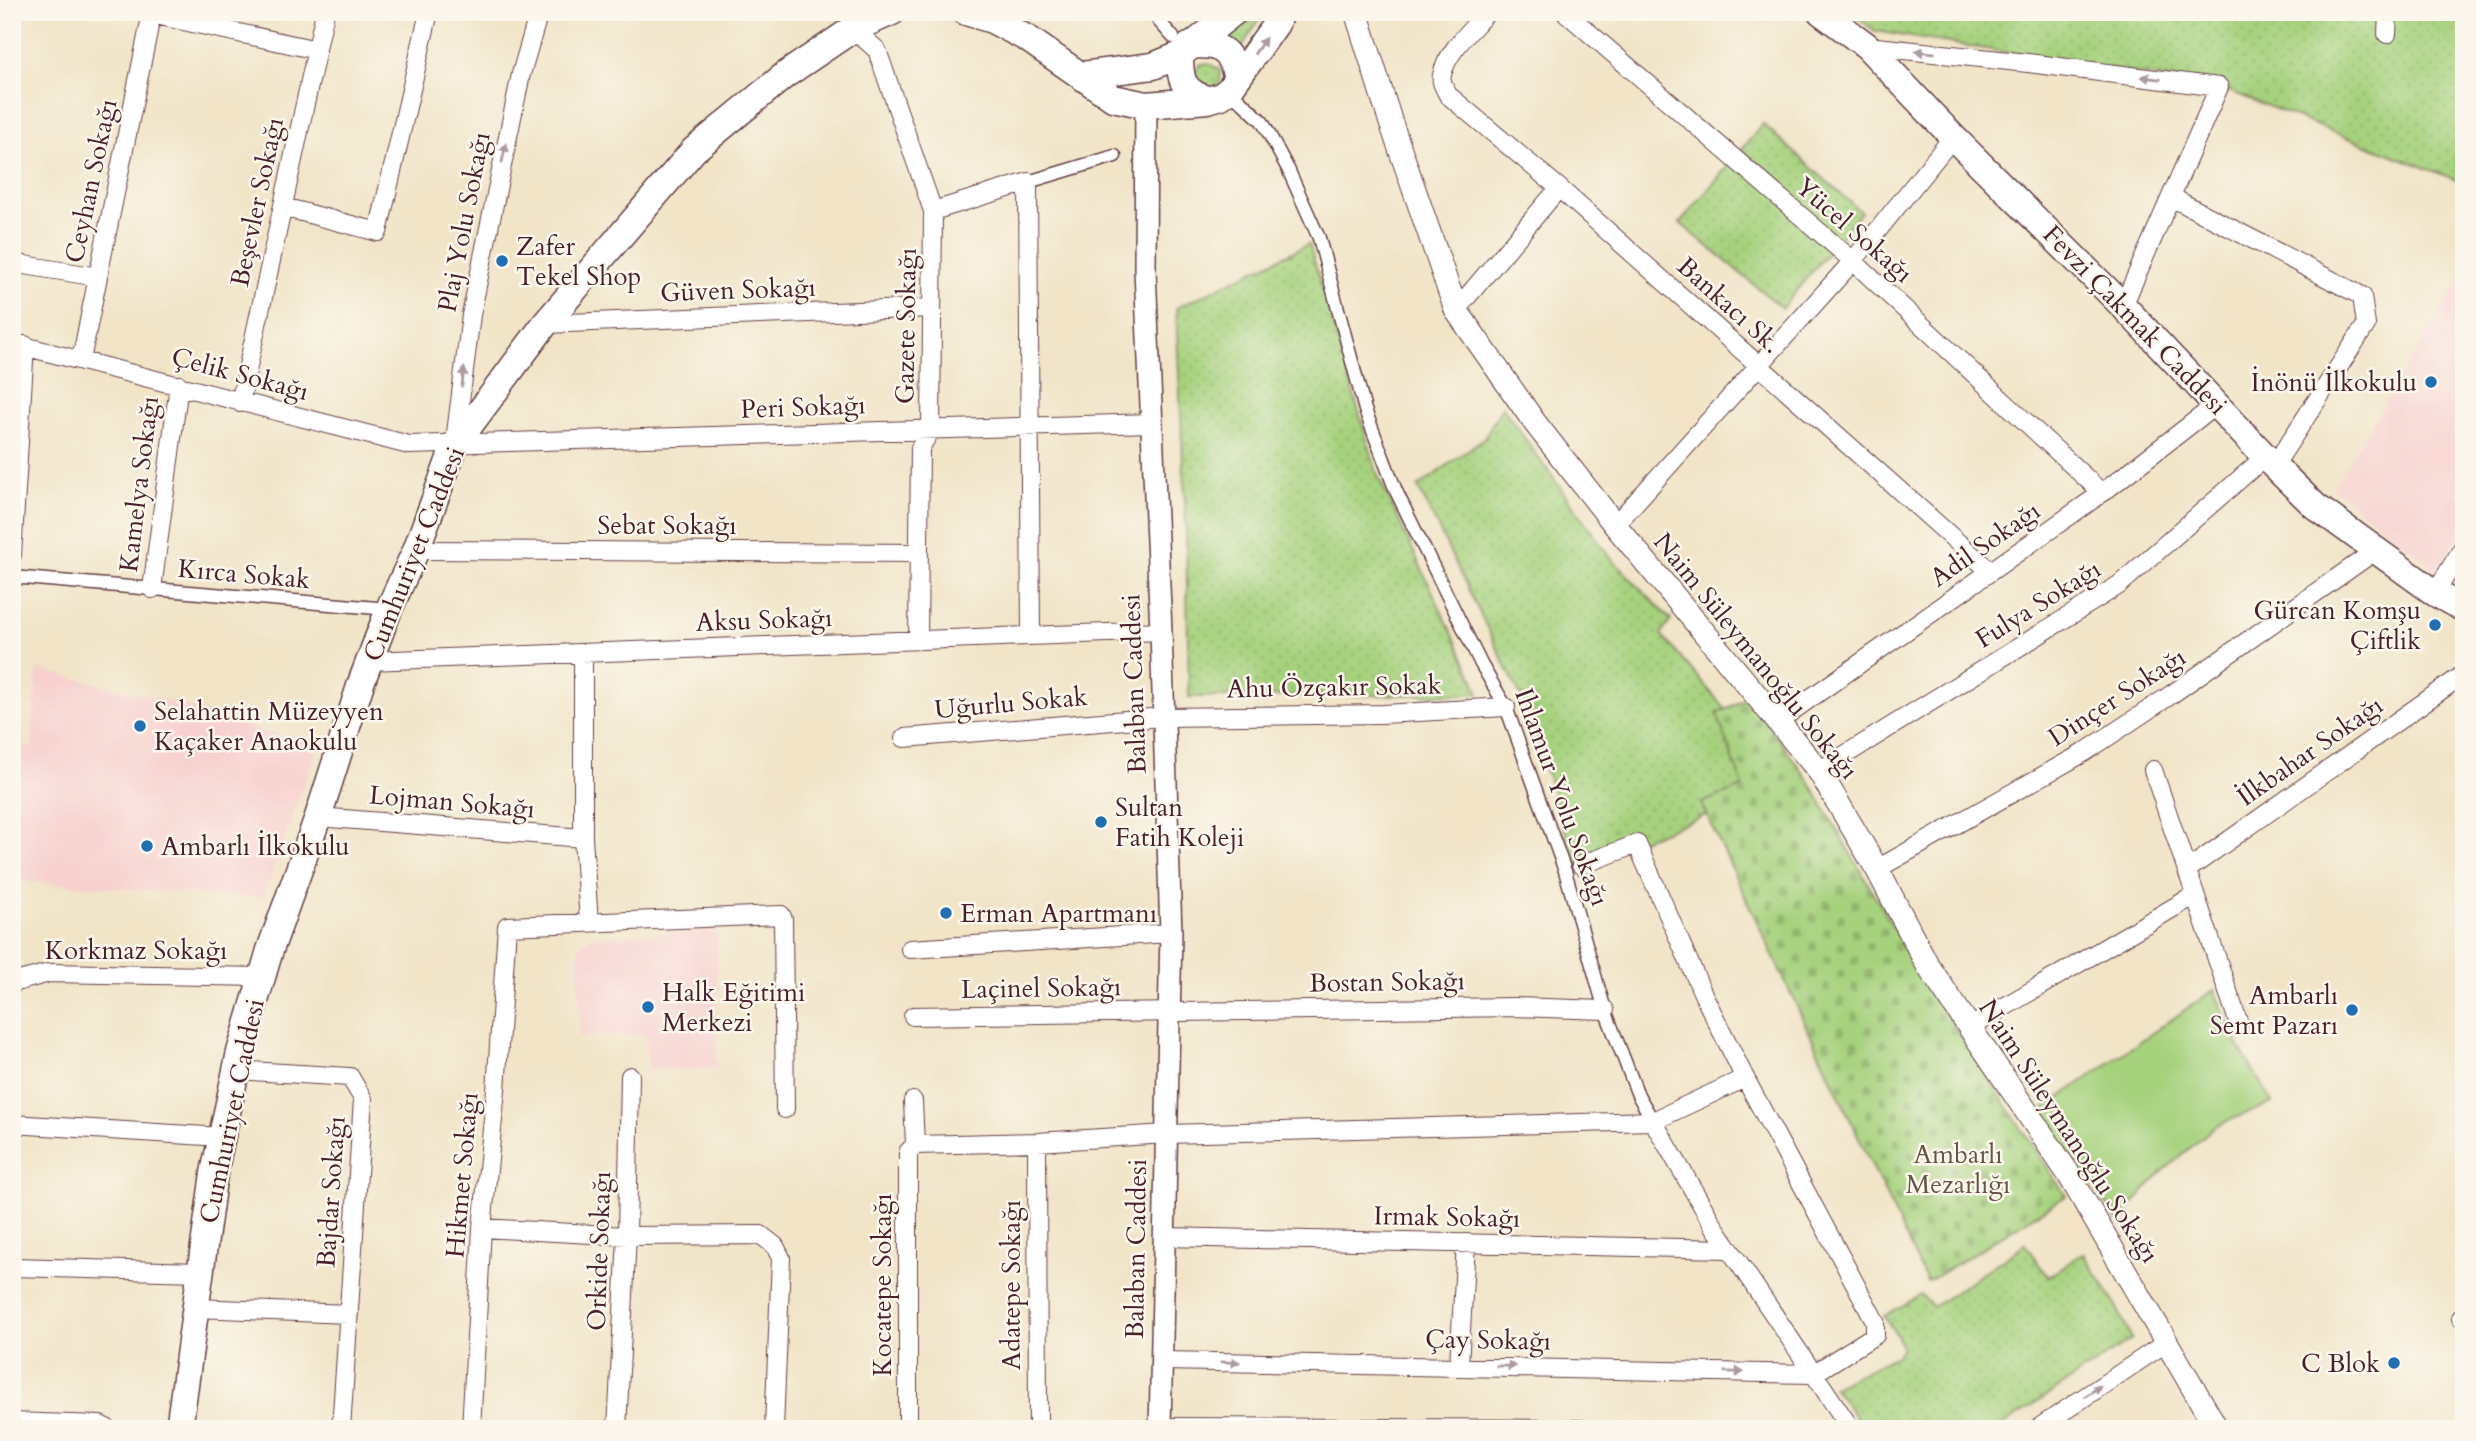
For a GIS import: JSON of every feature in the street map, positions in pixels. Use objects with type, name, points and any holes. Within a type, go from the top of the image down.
[{"type":"main road","name":"Cumhuriyet Caddesi","points":[[178,1427],[214,1173],[235,1070],[261,976],[318,817],[369,661],[416,550],[455,445],[545,324],[694,149],[846,21],[892,12]]},
{"type":"main road","points":[[966,12],[992,20],[1028,39],[1113,98],[1146,106],[1225,89],[1276,24],[1280,12]]},
{"type":"main road","points":[[1146,106],[1147,78],[1153,66],[1234,12]]},
{"type":"main road","name":"Naim Süleymanoğlu Sokağı","points":[[1356,12],[1391,123],[1456,310],[1535,423],[1615,525],[1819,771],[1877,869],[1928,966],[2068,1173],[2217,1429]]},
{"type":"main road","name":"Fevzi Çakmak Caddesi","points":[[1821,12],[1867,47],[1953,137],[2123,306],[2315,506],[2435,593],[2464,609]]},
{"type":"main road","points":[[1181,46],[1209,44],[1220,48],[1229,56],[1225,89]]},
{"type":"main road","points":[[1181,46],[1182,82],[1187,89],[1225,89]]},
{"type":"main road","points":[[1082,75],[1153,66]]},
{"type":"street","name":"Beşevler Sokağı","points":[[240,403],[325,12]]},
{"type":"street","points":[[283,207],[378,232],[429,12]]},
{"type":"street","name":"Plaj Yolu Sokağı","points":[[455,445],[471,315],[521,74],[539,12]]},
{"type":"street","points":[[1164,12],[1158,20],[1181,46]]},
{"type":"street","name":"Bankacı Sk.","points":[[1488,12],[1453,52],[1442,75],[1442,83],[1448,95],[1559,188],[1990,570]]},
{"type":"street","name":"Yücel Sokağı","points":[[1565,12],[1853,261],[2102,494]]},
{"type":"street","points":[[2387,34],[2388,12]]},
{"type":"street","points":[[151,13],[317,50]]},
{"type":"street","name":"Ceyhan Sokağı","points":[[81,360],[151,13]]},
{"type":"street","name":"Gazete Sokağı","points":[[846,21],[877,50],[933,211],[931,430],[920,448],[918,641]]},
{"type":"street","points":[[1867,47],[2028,63],[2219,87],[2123,306]]},
{"type":"street","name":"Ihlamur Yolu Sokağı","points":[[1225,89],[1262,121],[1320,238],[1365,410],[1392,479],[1481,664],[1506,707],[1565,871],[1605,1010],[1638,1095],[1729,1249],[1851,1429]]},
{"type":"street","name":"Balaban Caddesi","points":[[1146,106],[1145,270],[1171,933],[1160,1428]]},
{"type":"street","points":[[1615,525],[1853,261],[1953,137]]},
{"type":"street","points":[[933,211],[1115,156]]},
{"type":"street","points":[[1028,182],[1031,636]]},
{"type":"street","points":[[1456,310],[1559,188]]},
{"type":"street","name":"Fulya Sokağı","points":[[1819,771],[2119,585],[2270,461],[2366,325],[2362,296],[2171,197]]},
{"type":"street","points":[[12,263],[98,277]]},
{"type":"street","name":"Güven Sokağı","points":[[545,324],[932,308]]},
{"type":"street","points":[[12,555],[19,344]]},
{"type":"street","name":"Çelik Sokağı","points":[[19,344],[409,445],[455,445]]},
{"type":"street","name":"Kamelya Sokağı","points":[[152,589],[179,385]]},
{"type":"street","name":"Adil Sokağı","points":[[1778,721],[2102,494],[2217,404]]},
{"type":"street","name":"Peri Sokağı","points":[[455,445],[1152,423]]},
{"type":"street","points":[[2435,593],[2464,546]]},
{"type":"street","name":"Sebat Sokağı","points":[[416,550],[919,553]]},
{"type":"street","name":"Dinçer Sokağı","points":[[1877,869],[2085,752],[2375,551]]},
{"type":"street","name":"Kırca Sokak","points":[[12,578],[389,609]]},
{"type":"street","name":"Aksu Sokağı","points":[[369,661],[1161,631]]},
{"type":"street","points":[[583,653],[583,838],[589,922],[781,915],[785,1109]]},
{"type":"street","name":"İlkbahar Sokağı","points":[[2187,870],[2464,674]]},
{"type":"street","name":"Ahu Özçakır Sokak","points":[[1164,717],[1382,714],[1506,707]]},
{"type":"street","name":"Uğurlu Sokak","points":[[904,738],[1164,717]]},
{"type":"street","points":[[2152,770],[2239,1024]]},
{"type":"street","name":"Lojman Sokağı","points":[[318,817],[583,838]]},
{"type":"street","points":[[1581,865],[1637,844],[1704,996],[1745,1079],[1875,1321],[1875,1335],[1813,1374]]},
{"type":"street","points":[[1969,1027],[2195,895]]},
{"type":"street","name":"Hikmet Sokağı","points":[[471,1429],[482,1228],[496,1090],[507,926],[589,922]]},
{"type":"street","points":[[910,949],[1171,933]]},
{"type":"street","name":"Korkmaz Sokağı","points":[[12,983],[49,972],[261,976]]},
{"type":"street","name":"Bostan Sokağı","points":[[1170,1012],[1515,1007],[1605,1010]]},
{"type":"street","name":"Laçinel Sokağı","points":[[913,1016],[1170,1012]]},
{"type":"street","name":"Bajdar Sokağı","points":[[235,1070],[350,1077],[363,1098],[341,1429]]},
{"type":"street","name":"Orkide Sokağı","points":[[617,1429],[627,1236],[630,1076]]},
{"type":"street","points":[[915,1144],[1037,1142],[1167,1134],[1653,1121],[1745,1079]]},
{"type":"street","name":"Kocatepe Sokağı","points":[[908,1429],[908,1152],[915,1144],[914,1101]]},
{"type":"street","points":[[12,1124],[222,1137]]},
{"type":"street","name":"Adatepe Sokağı","points":[[1037,1142],[1038,1429]]},
{"type":"street","points":[[482,1228],[627,1236],[761,1235],[775,1246],[781,1258],[774,1429]]},
{"type":"street","name":"Irmak Sokağı","points":[[1163,1237],[1729,1249]]},
{"type":"street","points":[[1458,1365],[1466,1243]]},
{"type":"street","points":[[12,1267],[201,1272]]},
{"type":"street","points":[[196,1308],[349,1314]]},
{"type":"street","points":[[2037,1429],[2167,1342]]},
{"type":"street","name":"Çay Sokağı","points":[[1162,1361],[1813,1374]]},
{"type":"street","points":[[12,1422],[100,1425],[108,1429]]},
{"type":"street","points":[[1160,1428],[1580,1429]]},
{"type":"shaded area","name":"İnönü İlkokulu","points":[[2464,275],[2464,528],[2437,570],[2332,488]]},
{"type":"shaded area","points":[[37,669],[175,703],[317,748],[263,898],[12,881],[12,744],[32,748]]},
{"type":"shaded area","name":"Halk Eğitimi Merkezi","points":[[717,931],[717,1069],[648,1069],[647,1035],[580,1036],[578,948],[591,937]]},
{"type":"green space","points":[[1850,12],[2464,12],[2464,183],[2219,87],[1875,31]]},
{"type":"green space","points":[[1257,16],[1260,18],[1239,52],[1228,38]]},
{"type":"green space","points":[[1208,63],[1220,70],[1220,84],[1203,91],[1194,73],[1199,65]]},
{"type":"green space","points":[[1763,124],[1861,212],[1782,308],[1680,223]]},
{"type":"green space","points":[[1309,244],[1378,476],[1479,694],[1189,697],[1186,526],[1176,308]]},
{"type":"green space","points":[[1502,407],[1610,557],[1671,620],[1661,634],[1725,709],[1717,714],[1743,787],[1701,803],[1706,815],[1576,866],[1527,709],[1418,487],[1484,438]]},
{"type":"green space","name":"Ambarlı Mezarlığı","points":[[1748,697],[1809,781],[1920,974],[2066,1196],[1927,1282],[1701,803],[1743,787],[1717,714]]},
{"type":"green space","points":[[2214,990],[2239,1047],[2273,1103],[2215,1126],[2159,1175],[2118,1220],[2072,1158],[2043,1109]]},
{"type":"green space","points":[[2025,1244],[2048,1277],[2083,1253],[2114,1302],[2132,1339],[1997,1429],[1865,1429],[1833,1387],[1896,1356],[1902,1348],[1884,1316],[1921,1295],[1933,1307]]},
{"type":"place","name":"Zafer Tekel Shop","points":[[502,261]]},
{"type":"place","name":"İnönü İlkokulu","points":[[2431,382]]},
{"type":"place","name":"Gürcan Komşu Çiftlik","points":[[2435,625]]},
{"type":"place","name":"Selahattin Müzeyyen Kaçaker Anaokulu","points":[[140,726]]},
{"type":"place","name":"Sultan Fatih Koleji","points":[[1101,822]]},
{"type":"place","name":"Ambarlı İlkokulu","points":[[147,846]]},
{"type":"place","name":"Erman Apartmanı","points":[[946,913]]},
{"type":"place","name":"Halk Eğitimi Merkezi","points":[[648,1007]]},
{"type":"place","name":"Ambarlı Semt Pazarı","points":[[2352,1010]]},
{"type":"place","name":"C Blok","points":[[2394,1363]]}]
